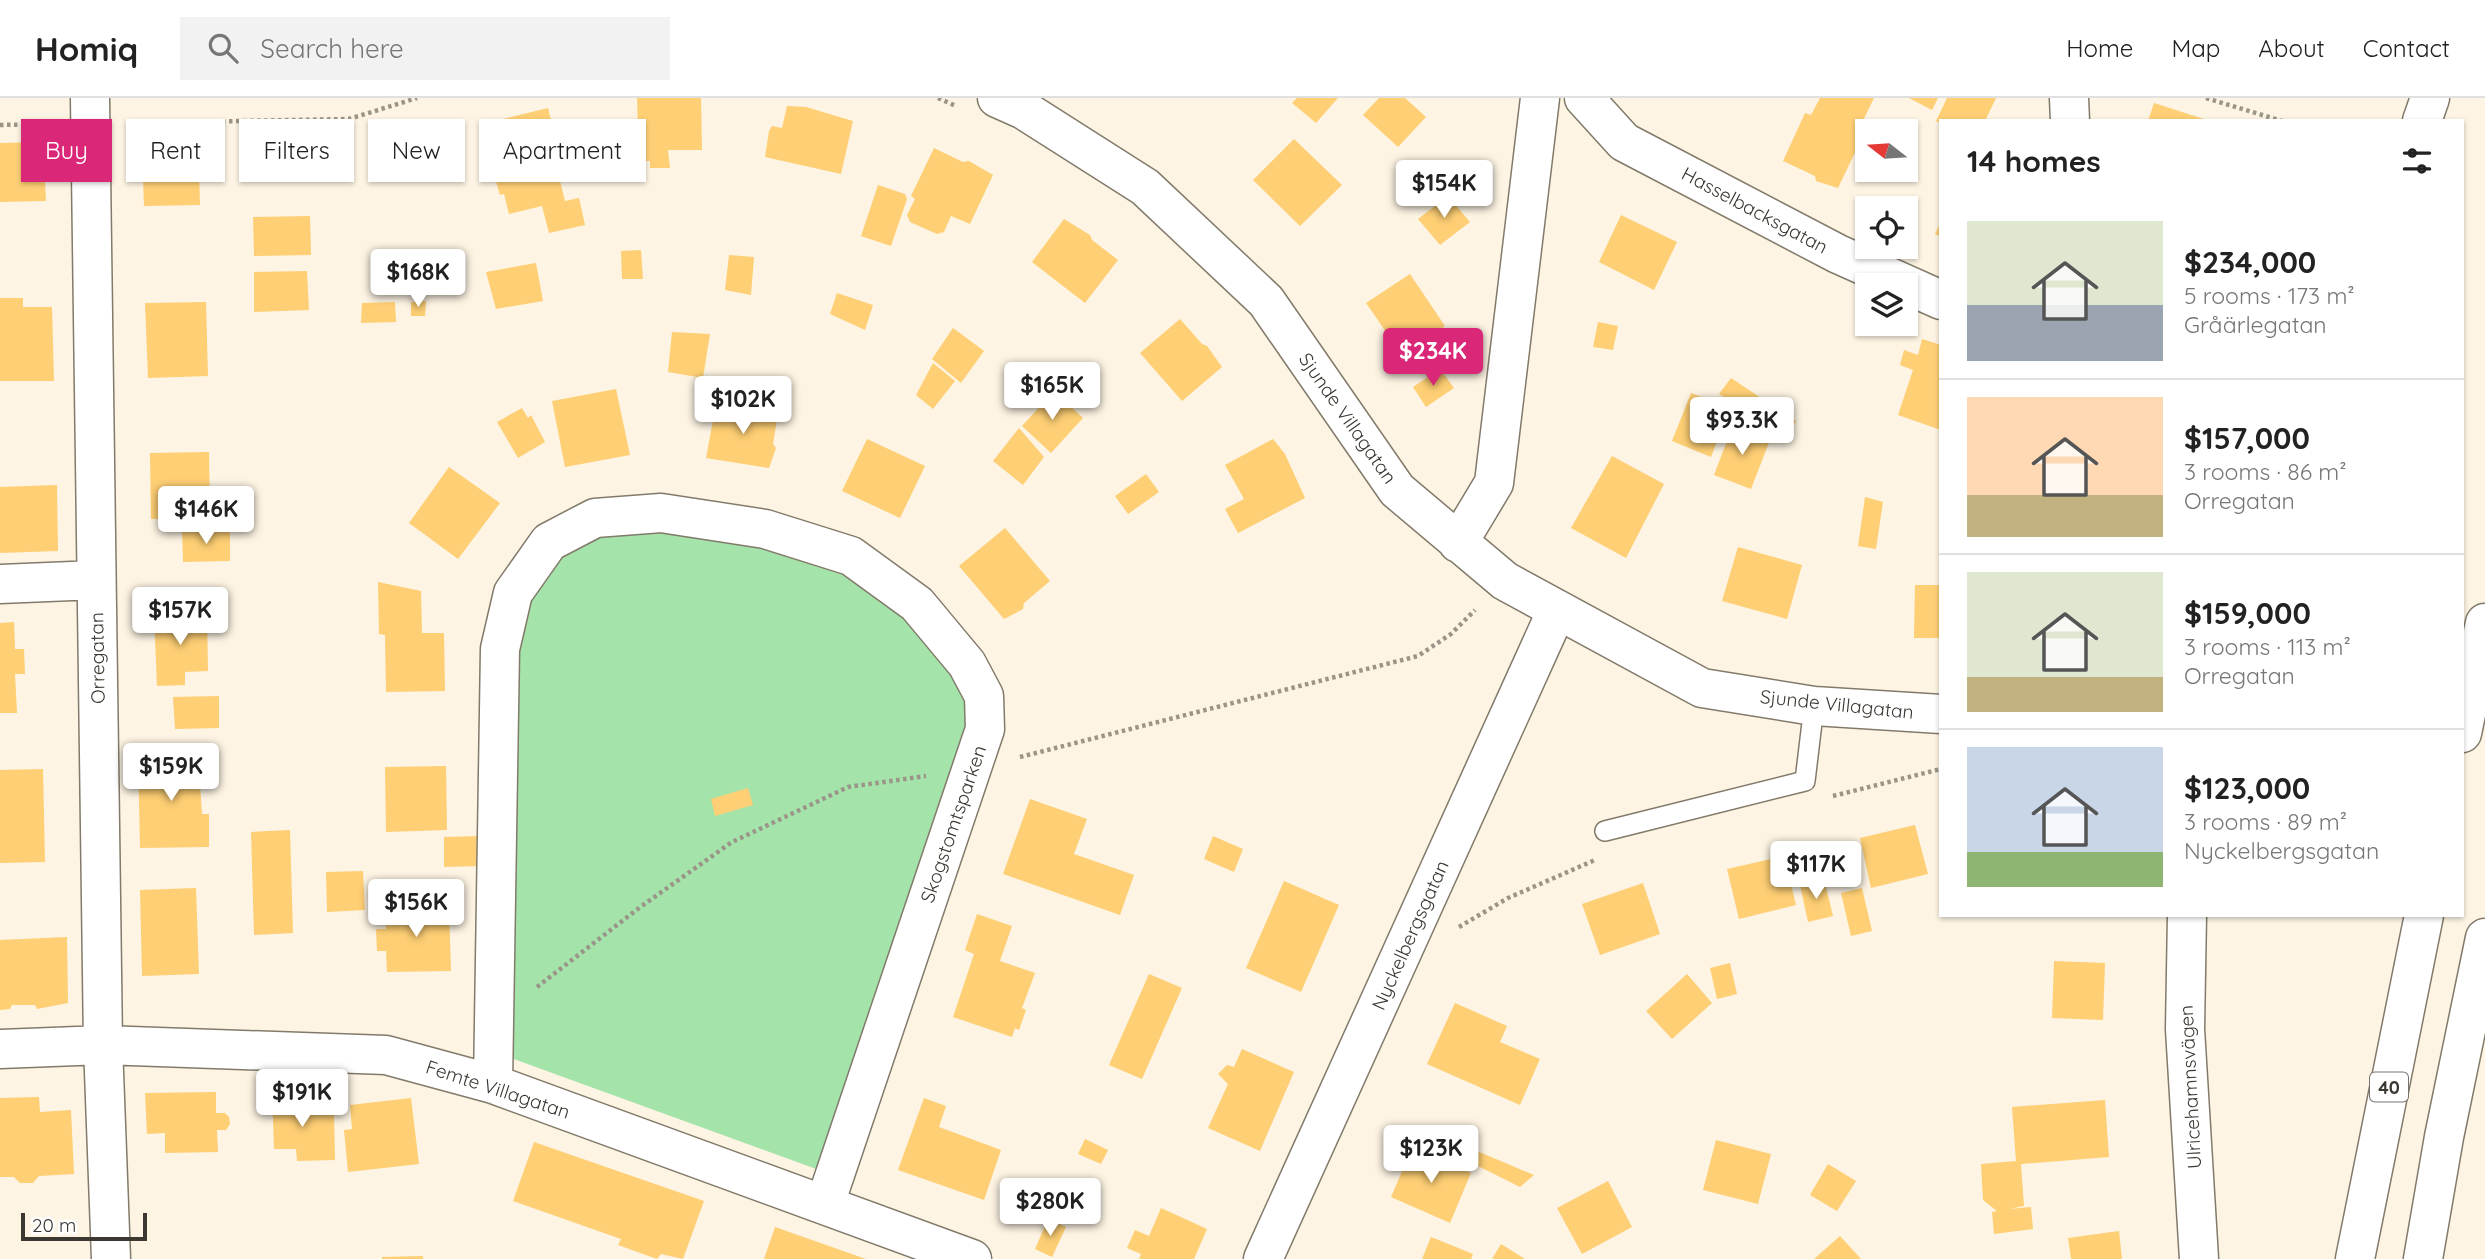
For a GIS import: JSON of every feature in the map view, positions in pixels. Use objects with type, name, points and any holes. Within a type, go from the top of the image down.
[{"type":"main road","name":"Sjunde Villagatan","points":[[997,98],[1024,110],[1145,187],[1266,301],[1398,490],[1505,580],[1702,688],[1814,706],[1939,714]]},
{"type":"main road","points":[[1458,543],[1494,483],[1540,98]]},
{"type":"main road","name":"Hasselbacksgatan","points":[[1584,98],[1624,142],[1838,254],[1939,299]]},
{"type":"main road","points":[[2069,98],[2070,119]]},
{"type":"main road","points":[[2423,119],[2430,98]]},
{"type":"main road","name":"Orregatan","points":[[90,111],[103,1045],[111,1259]]},
{"type":"main road","name":"Skogstomtsparken","points":[[494,1084],[500,649],[513,593],[549,542],[595,518],[661,513],[765,529],[851,556],[916,604],[967,664],[984,695],[985,729],[825,1204]]},
{"type":"main road","points":[[0,584],[96,580]]},
{"type":"main road","name":"Nyckelbergsgatan","points":[[1263,1259],[1557,610]]},
{"type":"main road","points":[[2464,723],[2485,623]]},
{"type":"main road","name":"Ulricehamnsvägen","points":[[2187,917],[2185,1029],[2199,1259]]},
{"type":"main road","name":"40","points":[[2355,1259],[2424,917]]},
{"type":"main road","points":[[2423,1259],[2444,1137],[2485,939]]},
{"type":"main road","name":"Femte Villagatan","points":[[0,1049],[103,1045],[386,1055],[494,1084],[972,1259]]},
{"type":"lane","points":[[1605,831],[1805,781],[1814,706]]},
{"type":"path","points":[[0,125],[90,111],[349,119],[417,98]]},
{"type":"path","points":[[2206,98],[2275,119]]},
{"type":"path","points":[[495,1020],[639,908],[732,842],[848,787],[972,770],[1418,656],[1451,634],[1505,580]]},
{"type":"green space","points":[[666,527],[843,566],[904,612],[951,666],[966,697],[968,728],[819,1170],[511,1058],[516,653],[528,601],[562,554],[605,531]]},
{"type":"building","points":[[637,98],[701,98],[702,150],[668,150],[670,168],[650,168],[650,161],[646,161],[646,119],[638,119]]},
{"type":"building","points":[[1297,98],[1338,98],[1316,123],[1292,103]]},
{"type":"building","points":[[1379,98],[1405,98],[1426,117],[1398,147],[1363,115]]},
{"type":"building","points":[[1820,98],[1874,98],[1864,119],[1855,119],[1855,153],[1838,188],[1816,181],[1815,176],[1783,161],[1805,113],[1811,115]]},
{"type":"building","points":[[1909,98],[1938,98],[1932,110]]},
{"type":"building","points":[[1947,98],[1996,98],[1986,119],[1936,121]]},
{"type":"building","points":[[2154,103],[2204,119],[2149,119]]},
{"type":"building","points":[[787,106],[806,107],[853,121],[841,174],[765,157],[769,131],[772,126],[782,128]]},
{"type":"building","points":[[548,108],[551,119],[503,119]]},
{"type":"building","points":[[1294,139],[1342,185],[1300,226],[1253,180]]},
{"type":"building","points":[[0,143],[21,143],[21,182],[45,182],[46,201],[0,202]]},
{"type":"building","points":[[934,148],[963,162],[969,161],[993,175],[970,224],[951,216],[944,232],[937,234],[910,222],[907,215],[915,199],[911,196]]},
{"type":"building","points":[[143,182],[199,182],[200,205],[144,206]]},
{"type":"building","points":[[496,182],[560,182],[565,201],[579,198],[585,225],[549,233],[542,206],[509,214],[504,194],[500,195]]},
{"type":"building","points":[[878,185],[905,194],[907,199],[891,246],[861,236]]},
{"type":"building","points":[[1448,196],[1470,222],[1440,245],[1418,219]]},
{"type":"building","points":[[1621,215],[1677,242],[1654,290],[1599,262]]},
{"type":"building","points":[[310,216],[311,255],[254,256],[253,217]]},
{"type":"building","points":[[1064,219],[1090,235],[1092,240],[1118,260],[1085,303],[1032,262]]},
{"type":"building","points":[[641,250],[643,279],[622,279],[621,251]]},
{"type":"building","points":[[729,255],[754,257],[751,295],[725,290]]},
{"type":"building","points":[[536,263],[543,301],[496,309],[486,272]]},
{"type":"building","points":[[307,271],[309,310],[254,312],[254,272]]},
{"type":"building","points":[[1410,274],[1445,326],[1402,355],[1366,303]]},
{"type":"building","points":[[837,293],[873,305],[865,330],[830,314]]},
{"type":"building","points":[[0,298],[23,298],[23,307],[52,307],[54,381],[0,381]]},
{"type":"building","points":[[426,301],[425,316],[411,316],[411,302]]},
{"type":"building","points":[[206,302],[208,376],[148,378],[145,303]]},
{"type":"building","points":[[395,302],[396,322],[361,323],[362,303]]},
{"type":"building","points":[[1180,319],[1202,344],[1207,346],[1222,367],[1182,401],[1140,353]]},
{"type":"building","points":[[1598,322],[1618,326],[1613,350],[1593,347]]},
{"type":"building","points":[[953,328],[984,351],[961,383],[932,359]]},
{"type":"building","points":[[672,332],[710,334],[703,378],[668,372]]},
{"type":"building","points":[[1922,339],[1939,344],[1939,429],[1898,415],[1913,370],[1900,365],[1904,350],[1918,355]]},
{"type":"building","points":[[933,363],[955,381],[933,409],[916,395]]},
{"type":"building","points":[[1440,369],[1454,388],[1426,407],[1413,387]]},
{"type":"building","points":[[1731,378],[1796,421],[1786,437],[1719,394]]},
{"type":"building","points":[[616,389],[630,455],[565,467],[552,401]]},
{"type":"building","points":[[1054,391],[1083,418],[1051,453],[1022,426]]},
{"type":"building","points":[[1691,393],[1730,408],[1711,457],[1672,441]]},
{"type":"building","points":[[716,404],[778,414],[773,444],[776,448],[769,468],[706,458]]},
{"type":"building","points":[[522,408],[528,418],[531,415],[545,442],[518,458],[497,422]]},
{"type":"building","points":[[1733,425],[1770,440],[1751,489],[1714,475]]},
{"type":"building","points":[[1019,428],[1044,457],[1023,485],[993,461]]},
{"type":"building","points":[[867,439],[925,466],[900,518],[842,491]]},
{"type":"building","points":[[1273,439],[1285,454],[1305,498],[1238,533],[1225,509],[1244,499],[1225,465]]},
{"type":"building","points":[[209,452],[210,518],[151,519],[150,453]]},
{"type":"building","points":[[1612,456],[1664,484],[1626,558],[1571,528]]},
{"type":"building","points":[[449,467],[500,503],[458,559],[409,523]]},
{"type":"building","points":[[1146,474],[1159,492],[1128,514],[1115,496]]},
{"type":"building","points":[[57,485],[58,551],[0,553],[0,487]]},
{"type":"building","points":[[1865,497],[1883,502],[1876,549],[1858,546]]},
{"type":"building","points":[[1005,528],[1050,581],[1024,603],[1023,609],[1004,619],[959,566]]},
{"type":"building","points":[[230,529],[230,561],[183,562],[182,531]]},
{"type":"building","points":[[1738,547],[1802,565],[1787,619],[1722,601]]},
{"type":"building","points":[[378,582],[421,591],[422,633],[444,633],[445,691],[386,692],[385,635],[379,634]]},
{"type":"building","points":[[1915,585],[1939,585],[1939,638],[1914,638]]},
{"type":"building","points":[[207,613],[208,671],[185,672],[185,685],[157,686],[154,614]]},
{"type":"building","points":[[14,622],[15,649],[24,649],[25,674],[15,674],[17,713],[0,713],[0,623]]},
{"type":"building","points":[[219,696],[219,728],[175,729],[173,697]]},
{"type":"building","points":[[191,754],[191,769],[199,769],[202,814],[209,814],[209,847],[140,848],[138,755]]},
{"type":"building","points":[[446,766],[447,830],[386,832],[385,767]]},
{"type":"building","points":[[43,769],[45,862],[0,863],[0,770]]},
{"type":"building","points":[[748,788],[753,805],[715,816],[711,799]]},
{"type":"building","points":[[1030,799],[1087,819],[1074,854],[1134,875],[1120,915],[1003,874]]},
{"type":"building","points":[[1915,825],[1928,874],[1871,888],[1860,838]]},
{"type":"building","points":[[290,830],[293,933],[254,935],[251,832]]},
{"type":"building","points":[[482,836],[483,866],[444,867],[444,837]]},
{"type":"building","points":[[1213,836],[1243,849],[1234,872],[1204,859]]},
{"type":"building","points":[[1784,856],[1796,905],[1739,919],[1727,869]]},
{"type":"building","points":[[363,871],[365,910],[327,912],[326,872]]},
{"type":"building","points":[[1824,879],[1833,916],[1808,922],[1800,885]]},
{"type":"building","points":[[1284,881],[1339,905],[1301,992],[1246,968]]},
{"type":"building","points":[[1643,883],[1660,934],[1600,955],[1582,904]]},
{"type":"building","points":[[196,888],[199,974],[142,976],[140,890]]},
{"type":"building","points":[[1862,888],[1872,931],[1851,936],[1841,893]]},
{"type":"building","points":[[449,906],[451,971],[387,972],[386,951],[377,951],[376,929],[386,929],[385,907]]},
{"type":"building","points":[[977,914],[1012,926],[1000,961],[1035,973],[1022,1008],[1026,1010],[1019,1030],[1015,1028],[1012,1037],[953,1017],[974,954],[965,950]]},
{"type":"building","points":[[67,937],[68,1003],[37,1009],[35,1005],[12,1005],[10,1009],[0,1010],[0,940]]},
{"type":"building","points":[[2054,961],[2105,963],[2103,1020],[2052,1018]]},
{"type":"building","points":[[1730,963],[1737,994],[1717,999],[1710,968]]},
{"type":"building","points":[[1149,974],[1182,988],[1142,1079],[1109,1065]]},
{"type":"building","points":[[1687,974],[1712,1003],[1672,1039],[1646,1011]]},
{"type":"building","points":[[1455,1003],[1507,1026],[1500,1042],[1540,1059],[1520,1105],[1427,1064]]},
{"type":"building","points":[[1242,1049],[1294,1072],[1260,1151],[1208,1128],[1228,1084],[1218,1074],[1227,1065],[1234,1067]]},
{"type":"building","points":[[294,1088],[295,1115],[334,1113],[335,1160],[297,1161],[296,1149],[274,1149],[272,1089]]},
{"type":"building","points":[[216,1092],[216,1113],[225,1113],[230,1124],[226,1130],[217,1130],[218,1152],[165,1153],[165,1133],[147,1134],[145,1093]]},
{"type":"building","points":[[39,1097],[40,1112],[71,1110],[74,1174],[39,1176],[33,1183],[20,1183],[14,1177],[0,1177],[0,1098]]},
{"type":"building","points":[[411,1098],[419,1164],[348,1172],[344,1130],[352,1129],[350,1105]]},
{"type":"building","points":[[924,1098],[946,1106],[939,1127],[1001,1150],[984,1200],[898,1170]]},
{"type":"building","points":[[2105,1100],[2109,1157],[2021,1164],[2024,1206],[2009,1209],[2031,1207],[2033,1229],[1994,1234],[1992,1212],[1997,1211],[1983,1200],[1981,1164],[2016,1161],[2012,1107]]},
{"type":"building","points":[[1085,1139],[1108,1150],[1101,1164],[1078,1154]]},
{"type":"building","points":[[1716,1140],[1771,1154],[1758,1204],[1703,1190]]},
{"type":"building","points":[[534,1142],[704,1201],[683,1259],[661,1254],[657,1259],[618,1245],[621,1239],[513,1201]]},
{"type":"building","points":[[1412,1148],[1471,1173],[1450,1223],[1391,1197]]},
{"type":"building","points":[[1477,1151],[1534,1175],[1520,1187],[1472,1163]]},
{"type":"building","points":[[1828,1164],[1856,1181],[1837,1211],[1810,1195]]},
{"type":"building","points":[[1608,1181],[1632,1227],[1582,1254],[1557,1208]]},
{"type":"building","points":[[1056,1195],[1067,1200],[1061,1213],[1050,1208]]},
{"type":"building","points":[[1161,1208],[1207,1229],[1194,1259],[1139,1259],[1141,1254],[1127,1248],[1135,1230],[1149,1236]]},
{"type":"building","points":[[1048,1219],[1066,1227],[1052,1257],[1035,1249]]},
{"type":"building","points":[[775,1227],[866,1259],[764,1259]]},
{"type":"building","points":[[2119,1231],[2122,1259],[2071,1259],[2068,1238]]},
{"type":"building","points":[[1840,1236],[1861,1259],[1814,1259]]},
{"type":"building","points":[[1431,1237],[1473,1254],[1471,1259],[1422,1259]]},
{"type":"building","points":[[1501,1244],[1525,1259],[1492,1259]]},
{"type":"building","points":[[423,1256],[423,1259],[382,1259],[382,1257]]}]
